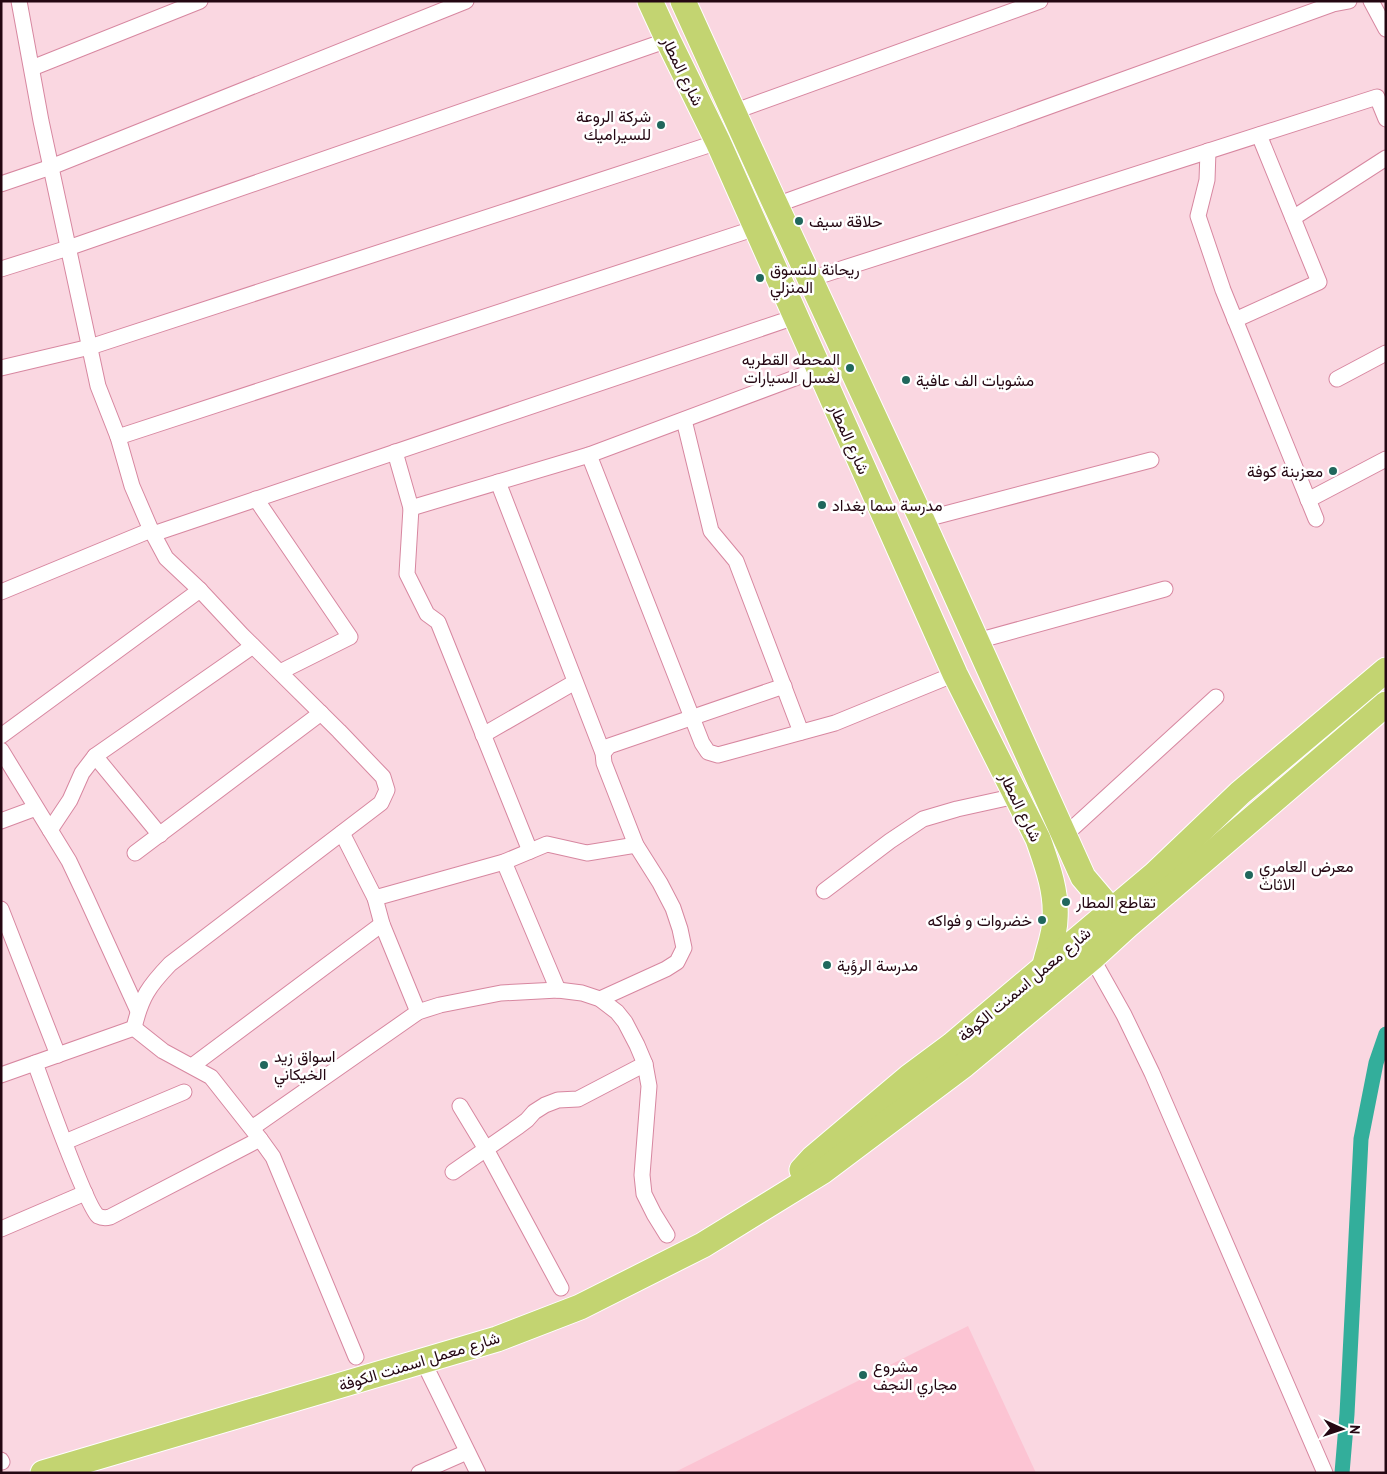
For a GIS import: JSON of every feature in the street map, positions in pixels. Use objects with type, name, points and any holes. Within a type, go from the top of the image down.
[{"type":"main road","name":"شارع المطار","points":[[650,1],[718,142],[955,674],[1038,839],[1048,866],[1054,894],[1056,920],[1045,965]]},
{"type":"main road","name":"شارع المطار","points":[[683,1],[732,112],[922,520],[1083,877],[1111,910]]},
{"type":"main road","points":[[752,219],[761,209],[774,201]]},
{"type":"main road","points":[[773,267],[785,256],[799,256]]},
{"type":"main road","name":"شارع معمل اسمنت الكوفة","points":[[958,1055],[1045,965],[1155,874],[1240,793],[1386,670]]},
{"type":"main road","name":"شارع معمل اسمنت الكوفة","points":[[42,1473],[497,1339],[580,1307],[703,1245],[823,1171],[958,1055],[1092,958],[1386,704]]},
{"type":"street","points":[[19,1],[40,121],[98,386],[118,437],[132,486],[152,532],[166,558],[200,590],[383,777],[386,790],[381,804],[170,964],[152,983],[145,994],[134,1028]]},
{"type":"street","points":[[32,68],[200,1]]},
{"type":"street","points":[[1,184],[51,167],[466,1]]},
{"type":"street","points":[[732,112],[1010,6],[1040,1]]},
{"type":"street","points":[[774,201],[1324,8],[1349,1]]},
{"type":"street","points":[[1371,1],[1385,27]]},
{"type":"street","points":[[1,270],[668,40]]},
{"type":"street","points":[[810,279],[1381,94],[1386,119]]},
{"type":"street","points":[[1235,320],[1319,282],[1259,135]]},
{"type":"street","points":[[1,368],[90,347],[718,142]]},
{"type":"street","points":[[1208,151],[1207,180],[1198,216],[1223,290],[1316,519]]},
{"type":"street","points":[[1293,218],[1386,158]]},
{"type":"street","points":[[118,437],[752,219]]},
{"type":"street","points":[[1,592],[152,532],[256,499],[795,317]]},
{"type":"street","points":[[1337,379],[1386,353]]},
{"type":"street","points":[[410,508],[589,455],[818,369]]},
{"type":"street","points":[[684,420],[711,531],[736,561],[801,732]]},
{"type":"street","points":[[396,452],[410,508],[407,574],[427,614],[438,622],[530,851]]},
{"type":"street","points":[[589,455],[702,743],[708,752],[718,755],[835,724],[955,674]]},
{"type":"street","points":[[1308,500],[1386,459]]},
{"type":"street","points":[[922,520],[1151,460]]},
{"type":"street","points":[[498,482],[603,753],[604,763],[636,845],[673,908],[684,948],[677,962],[666,969],[600,999]]},
{"type":"street","points":[[256,499],[350,637],[280,672]]},
{"type":"street","points":[[977,641],[1164,589]]},
{"type":"street","points":[[1,736],[200,590]]},
{"type":"street","points":[[50,830],[70,800],[82,772],[95,756],[253,646]]},
{"type":"street","points":[[483,734],[576,682]]},
{"type":"street","points":[[603,753],[609,746],[784,686]]},
{"type":"street","points":[[1064,836],[1216,697]]},
{"type":"street","points":[[135,853],[321,713]]},
{"type":"street","points":[[2,752],[69,862],[138,1011]]},
{"type":"street","points":[[95,756],[160,835]]},
{"type":"street","points":[[824,891],[890,841],[924,819],[957,809],[1016,796]]},
{"type":"street","points":[[1,821],[36,808]]},
{"type":"street","points":[[342,833],[375,898],[382,924],[418,1012]]},
{"type":"street","points":[[375,898],[504,862],[547,844],[587,853],[636,845]]},
{"type":"street","points":[[504,862],[558,990]]},
{"type":"street","points":[[1,909],[58,1055]]},
{"type":"street","points":[[192,1066],[382,924]]},
{"type":"street","points":[[1092,958],[1124,1015],[1152,1073],[1325,1473]]},
{"type":"street","points":[[35,1063],[85,1193],[97,1215],[110,1218],[256,1133],[418,1012],[440,1005],[500,993],[558,990],[582,993],[600,999],[617,1012],[625,1022],[637,1045],[644,1064],[649,1086],[642,1174],[644,1194],[668,1235]]},
{"type":"street","points":[[1,1076],[134,1028]]},
{"type":"street","points":[[134,1028],[163,1051],[211,1077],[273,1157],[356,1357]]},
{"type":"street","points":[[453,1172],[546,1105],[558,1100],[578,1099],[644,1064]]},
{"type":"street","points":[[66,1142],[184,1092]]},
{"type":"street","points":[[460,1106],[486,1149],[561,1288]]},
{"type":"street","points":[[2,1226],[85,1193]]},
{"type":"street","points":[[423,1360],[478,1473]]},
{"type":"street","points":[[419,1473],[468,1452]]},
{"type":"shaded area","points":[[968,1326],[1036,1473],[673,1473]]},
{"type":"waterway","points":[[1342,1473],[1347,1414],[1361,1139],[1376,1063],[1386,1034]]},
{"type":"place","name":"شركة الروعة للسيراميك","points":[[661,125]]},
{"type":"place","name":"حلاقة سيف","points":[[799,221]]},
{"type":"place","name":"ريحانة للتسوق المنزلي","points":[[760,278]]},
{"type":"place","name":"المحطه القطريه لغسل السيارات","points":[[850,368]]},
{"type":"place","name":"مشويات الف عافية","points":[[906,380]]},
{"type":"place","name":"معزبنة كوفة","points":[[1333,471]]},
{"type":"place","name":"مدرسة سما بغداد","points":[[822,505]]},
{"type":"place","name":"معرض العامري الاثاث","points":[[1249,875]]},
{"type":"place","name":"تقاطع المطار","points":[[1066,902]]},
{"type":"place","name":"خضروات و فواكه","points":[[1042,920]]},
{"type":"place","name":"مدرسة الرؤية","points":[[827,965]]},
{"type":"place","name":"اسواق زيد الخيكاني","points":[[264,1065]]},
{"type":"place","name":"مشروع مجاري النجف","points":[[863,1375]]}]
